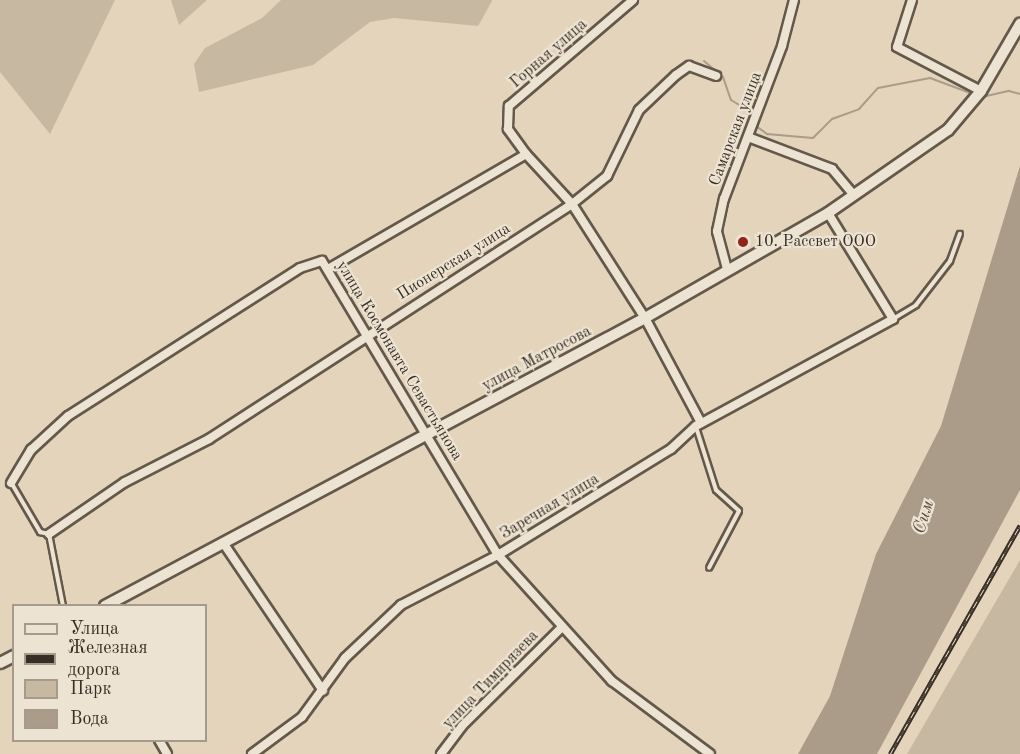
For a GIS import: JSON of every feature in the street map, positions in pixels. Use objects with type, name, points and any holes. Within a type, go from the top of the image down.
[{"type":"main road","name":"улица Матросова","points":[[109,604],[428,436],[645,318],[828,213],[851,192],[905,164],[966,111],[981,91],[1020,24]]},
{"type":"street","name":"Горная улица","points":[[526,154],[508,129],[509,106],[633,0]]},
{"type":"street","name":"Самарская улица","points":[[727,269],[717,231],[794,0]]},
{"type":"street","points":[[912,0],[897,47],[981,91]]},
{"type":"street","name":"Пионерская улица","points":[[49,534],[125,482],[210,439],[368,333],[572,204],[607,176],[639,110],[676,75],[689,66],[716,76]]},
{"type":"street","points":[[748,137],[832,169],[851,192]]},
{"type":"street","points":[[328,269],[526,154],[572,204],[645,318],[699,425]]},
{"type":"street","points":[[828,213],[893,319]]},
{"type":"street","name":"улица Космонавта Севастьянова","points":[[11,483],[31,450],[68,416],[146,362],[300,268],[322,261],[368,333],[498,555],[562,627],[650,713],[710,754]]},
{"type":"street","name":"Заречная улица","points":[[252,754],[302,717],[370,630],[401,605],[498,555],[671,449],[699,425],[893,319]]},
{"type":"street","points":[[224,544],[323,691]]},
{"type":"street","name":"улица Тимирязева","points":[[441,754],[462,726],[562,627]]},
{"type":"lane","name":"Заречная улица","points":[[893,319],[916,305],[950,261],[960,234]]},
{"type":"lane","points":[[699,425],[716,490],[739,511],[709,568]]},
{"type":"lane","points":[[11,483],[40,532],[49,534],[63,604]]},
{"type":"green space","points":[[0,0],[115,0],[50,134],[0,72]]},
{"type":"green space","points":[[171,0],[207,0],[179,25]]},
{"type":"green space","points":[[281,0],[492,1],[478,26],[394,18],[370,22],[313,65],[199,92],[194,64],[205,48],[262,18]]},
{"type":"green space","points":[[1020,560],[1020,754],[907,754]]},
{"type":"water","name":"Сим","points":[[1020,166],[1020,490],[877,754],[798,754],[830,696],[876,554],[941,426]]},
{"type":"waterway","points":[[704,61],[723,77],[731,100],[754,114]]},
{"type":"waterway","points":[[758,118],[756,126],[767,134],[813,138],[832,119],[859,109],[878,88],[930,78],[973,94]]},
{"type":"waterway","points":[[982,97],[1009,91],[1020,94]]},
{"type":"railway","points":[[890,754],[1020,525]]},
{"type":"place","name":"10. Рассвет ООО","points":[[743,242]]}]
